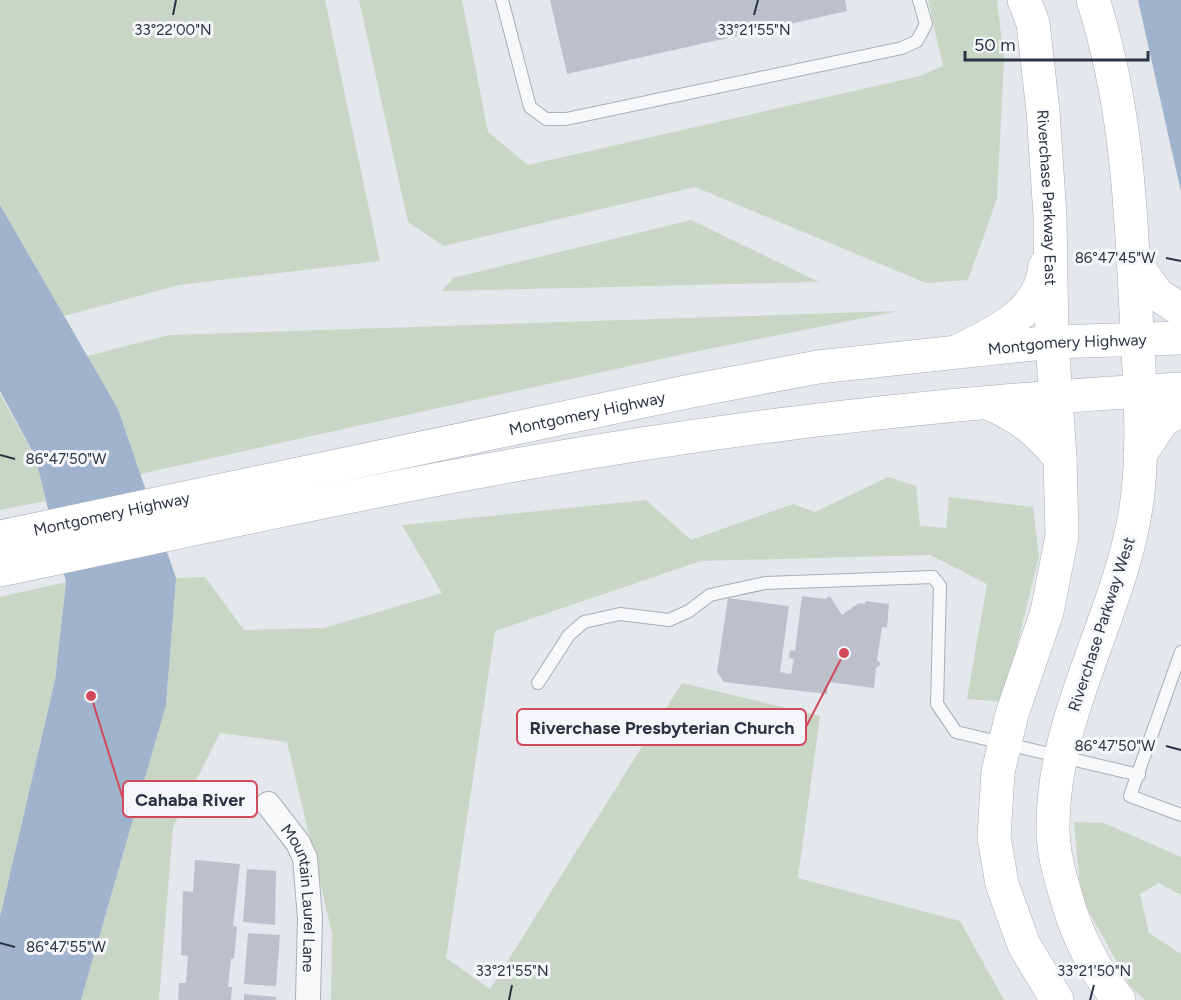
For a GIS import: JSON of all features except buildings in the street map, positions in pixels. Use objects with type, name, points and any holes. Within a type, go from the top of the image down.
[{"type":"street","name":"Riverchase Parkway East","points":[[1024,0],[1033,23],[1036,42],[1050,216],[1052,342],[1056,397]]},
{"type":"street","points":[[1093,0],[1108,48],[1122,114],[1131,195],[1137,339]]},
{"type":"street","points":[[957,351],[1005,328],[1032,301],[1045,272],[1050,216]]},
{"type":"street","points":[[1134,261],[1157,294],[1181,310]]},
{"type":"street","name":"Montgomery Highway","points":[[0,537],[691,391],[818,367],[1052,342],[1181,338]]},
{"type":"street","name":"Riverchase Parkway West","points":[[1119,1000],[1086,948],[1070,911],[1057,868],[1053,831],[1054,792],[1072,709],[1129,544],[1137,494],[1140,455],[1137,339]]},
{"type":"street","name":"Montgomery Highway","points":[[0,570],[478,472],[645,444],[780,425],[988,403],[1181,389]]},
{"type":"street","points":[[1056,397],[1062,536],[1054,580],[1034,654],[1005,742],[994,803],[997,862],[1002,884],[1024,945],[1057,1000]]},
{"type":"street","points":[[988,403],[1015,415],[1037,431],[1060,458]]},
{"type":"street","points":[[1140,455],[1163,420],[1181,410]]},
{"type":"street","name":"Mountain Laurel Lane","points":[[268,804],[298,843],[305,858],[310,918],[308,1000]]},
{"type":"lane","points":[[502,0],[530,107],[546,118],[566,119],[902,48],[917,41],[926,24],[919,0]]},
{"type":"lane","points":[[538,683],[569,635],[585,622],[620,614],[669,620],[689,611],[710,595],[765,583],[933,577],[940,586],[937,705],[956,732],[1139,775]]},
{"type":"lane","points":[[1180,660],[1130,796],[1181,815]]},
{"type":"green space","points":[[0,0],[325,0],[380,261],[179,285],[64,316],[0,205]]},
{"type":"green space","points":[[359,0],[462,0],[488,132],[528,165],[920,76],[943,66],[928,0],[997,0],[1004,59],[997,199],[968,280],[926,283],[695,187],[444,246],[408,222]]},
{"type":"green space","points":[[691,220],[819,282],[442,291],[453,278]]},
{"type":"green space","points":[[899,311],[693,352],[140,474],[118,409],[87,356],[169,335]]},
{"type":"green space","points":[[0,394],[35,456],[46,501],[0,510]]},
{"type":"green space","points":[[888,477],[916,486],[920,526],[946,528],[949,497],[1033,507],[1039,557],[1003,702],[967,699],[987,584],[930,555],[701,561],[495,631],[446,958],[490,989],[682,683],[820,716],[798,878],[960,921],[1004,1000],[331,1000],[332,933],[287,742],[220,733],[173,827],[159,1000],[81,1000],[166,705],[176,578],[205,577],[244,630],[324,628],[442,593],[402,525],[646,500],[691,540],[793,504],[815,512]]},
{"type":"green space","points":[[66,582],[55,680],[0,917],[0,597]]},
{"type":"green space","points":[[1074,822],[1104,823],[1181,857],[1181,895],[1159,883],[1140,894],[1149,933],[1181,954],[1181,1000],[1145,1000],[1130,986],[1081,897]]},
{"type":"water","points":[[1138,0],[1181,0],[1181,192]]},
{"type":"water","points":[[0,205],[118,409],[176,578],[166,705],[81,1000],[0,1000],[0,917],[55,680],[66,582],[35,456],[0,391]]},
{"type":"place","name":"Riverchase Presbyterian Church","points":[[844,653]]},
{"type":"place","name":"Cahaba River","points":[[91,696]]}]
